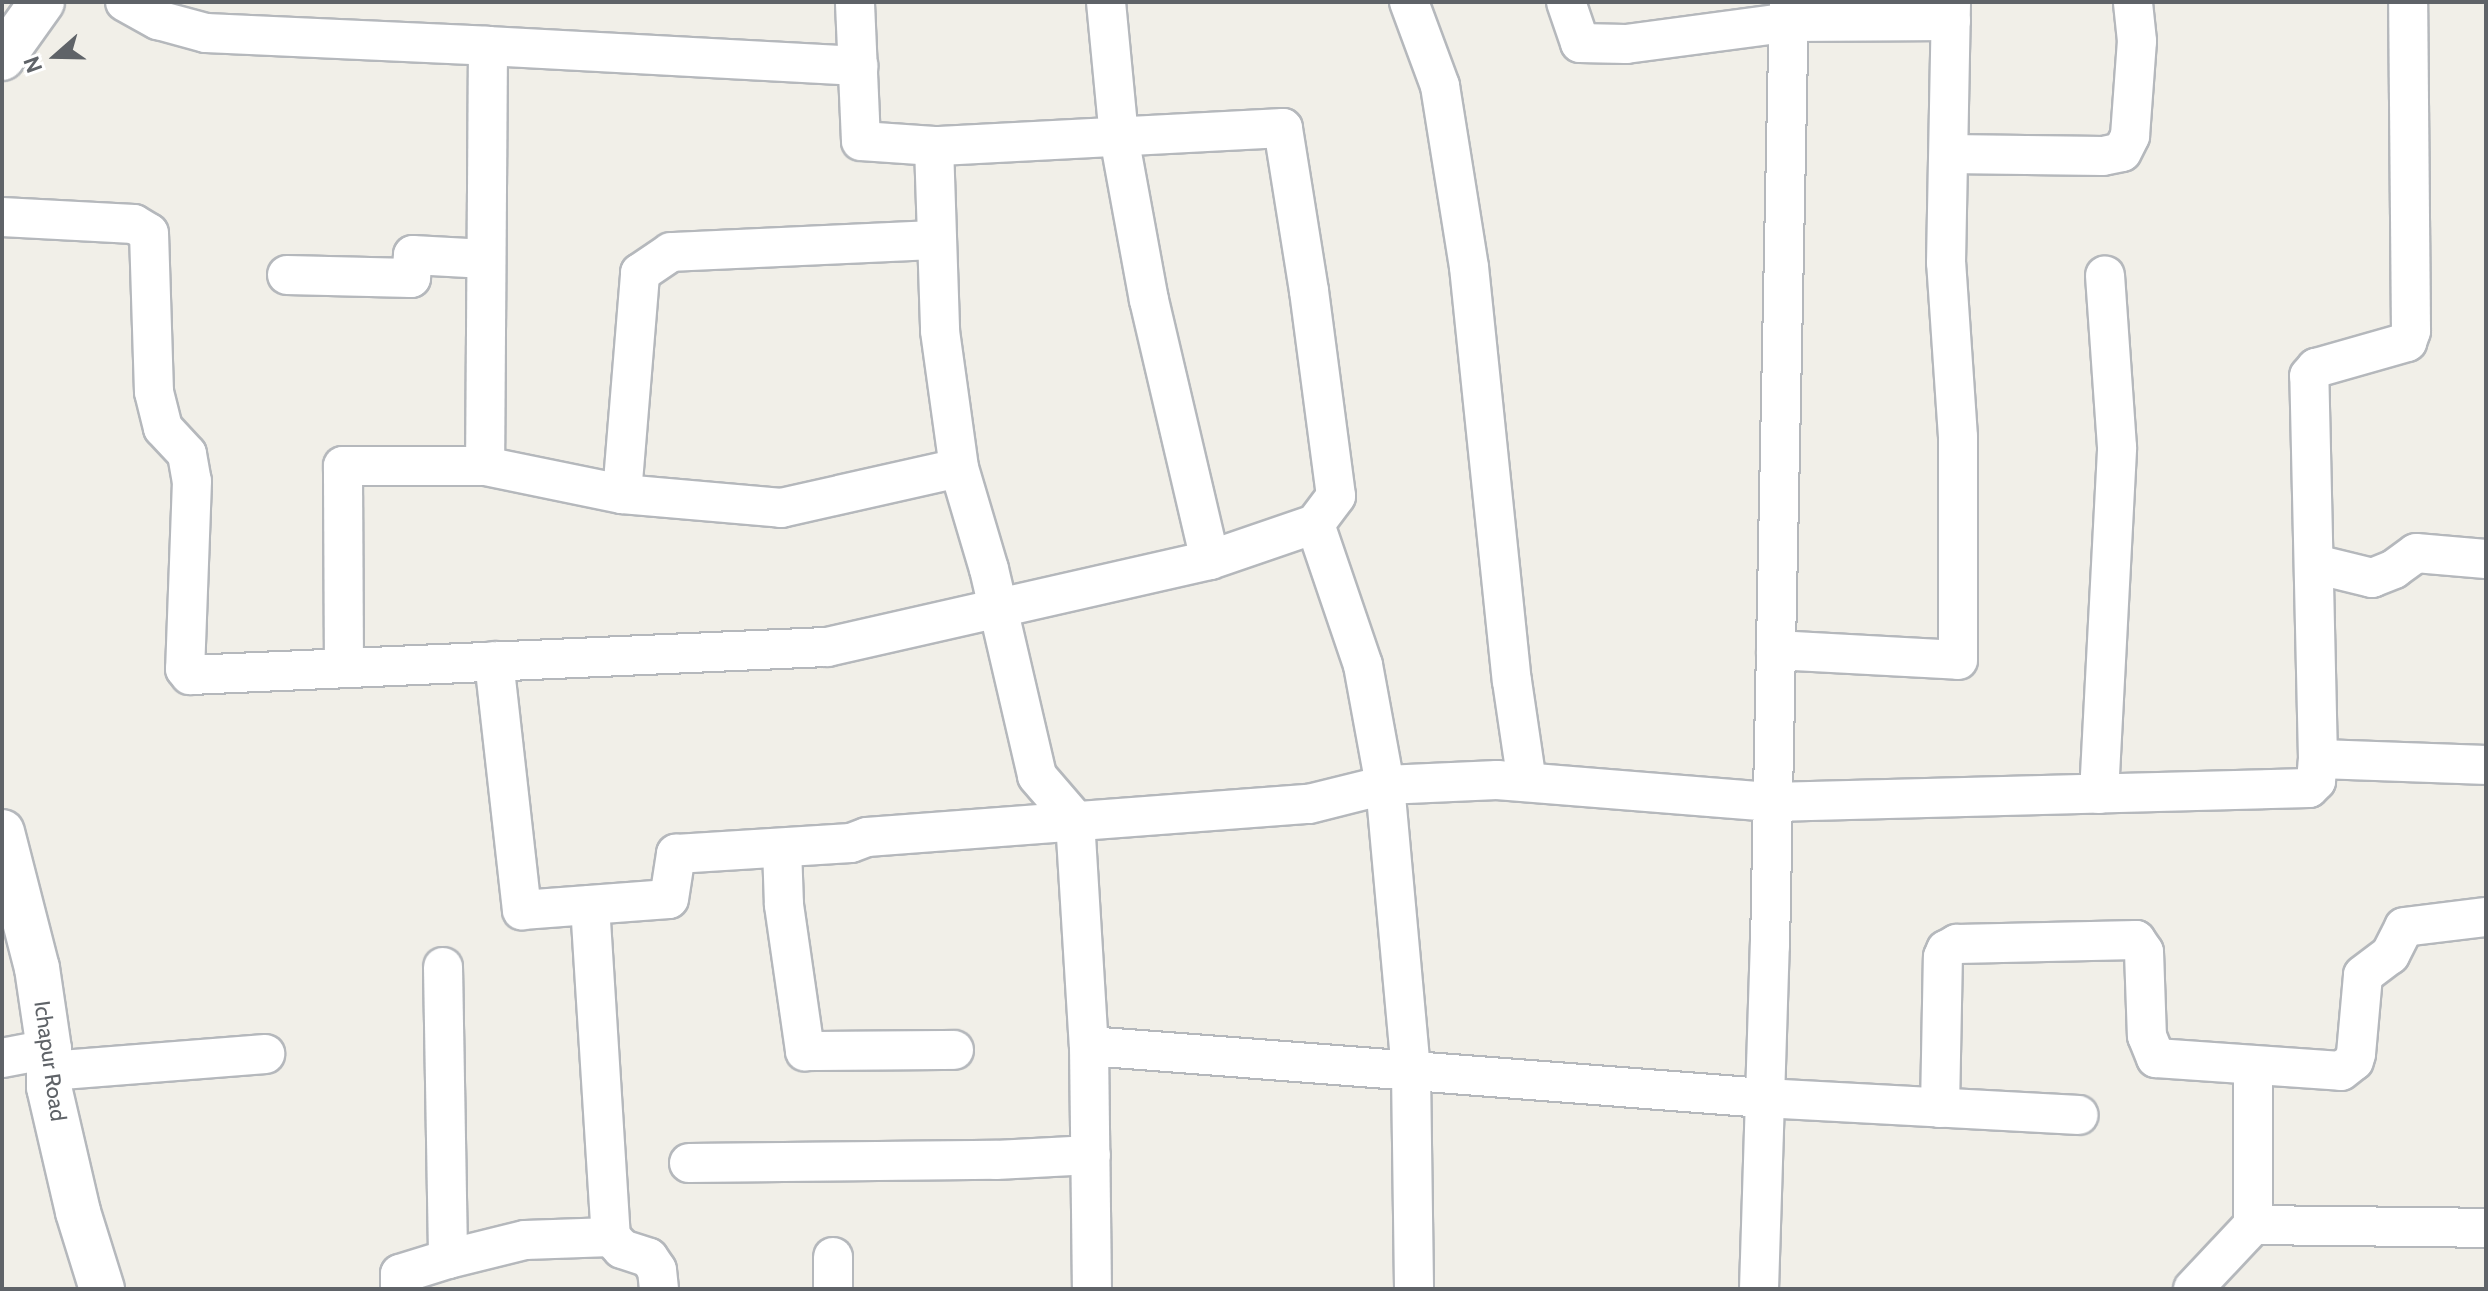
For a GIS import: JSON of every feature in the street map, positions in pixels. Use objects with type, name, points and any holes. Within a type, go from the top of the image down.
[{"type":"street","points":[[125,2],[158,20],[206,33],[858,66]]},
{"type":"street","points":[[2,217],[134,224],[149,233],[153,381],[158,418],[187,454],[192,481],[185,671],[190,675],[827,647],[1210,560],[1315,524],[1336,496],[1309,291],[1283,128],[934,146],[861,141],[855,2]]},
{"type":"street","points":[[1106,2],[1119,137],[1149,300],[1210,560]]},
{"type":"street","points":[[1409,2],[1440,86],[1469,267],[1512,681],[1527,782]]},
{"type":"street","points":[[1566,2],[1580,43],[1626,44],[1790,12],[1951,12],[1946,263],[1958,437],[1958,660],[1776,650]]},
{"type":"street","points":[[1949,154],[2103,156],[2122,152],[2130,136],[2137,41],[2133,2]]},
{"type":"street","points":[[494,661],[522,910],[669,899],[676,854],[782,848],[1075,820],[1309,804],[1385,785],[1497,780],[1772,802],[2309,788],[2316,781],[2318,759],[2310,372],[2407,342],[2412,322],[2408,2]]},
{"type":"street","points":[[2,58],[24,10]]},
{"type":"street","points":[[1759,1289],[1790,12]]},
{"type":"street","points":[[485,466],[488,46]]},
{"type":"street","points":[[934,146],[940,331],[959,468],[998,607],[1037,776],[1075,820],[1089,1046],[1092,1289]]},
{"type":"street","points":[[622,494],[640,273],[671,252],[937,240]]},
{"type":"street","points":[[287,275],[411,278],[413,255],[486,259]]},
{"type":"street","points":[[2099,794],[2117,447],[2105,275]]},
{"type":"street","points":[[344,668],[343,466],[485,466],[622,494],[781,508],[959,468]]},
{"type":"street","points":[[1315,524],[1363,665],[1385,785],[1411,1072],[1414,1289]]},
{"type":"street","points":[[2315,564],[2372,578],[2394,569],[2416,553],[2486,559]]},
{"type":"street","points":[[2318,759],[2486,765]]},
{"type":"street","name":"Ichapur Road","points":[[2,832],[37,968],[49,1060],[49,1087],[78,1212],[102,1289]]},
{"type":"street","points":[[782,848],[784,905],[805,1051],[954,1050]]},
{"type":"street","points":[[590,905],[611,1237],[618,1247],[649,1258],[657,1270],[659,1289]]},
{"type":"street","points":[[1940,1108],[1943,957],[1946,950],[1957,944],[2136,940],[2144,952],[2147,1036],[2156,1058],[2253,1067],[2346,1069],[2356,1054],[2363,975],[2390,955],[2404,927],[2486,917]]},
{"type":"street","points":[[443,967],[448,1259]]},
{"type":"street","points":[[1089,1046],[1764,1098],[2079,1115]]},
{"type":"street","points":[[2,1058],[49,1060],[265,1054]]},
{"type":"street","points":[[2193,1289],[2253,1225],[2253,1067]]},
{"type":"street","points":[[689,1163],[996,1160],[1091,1155]]},
{"type":"street","points":[[2253,1225],[2486,1228]]},
{"type":"street","points":[[400,1289],[400,1274],[525,1240],[611,1237]]}]
